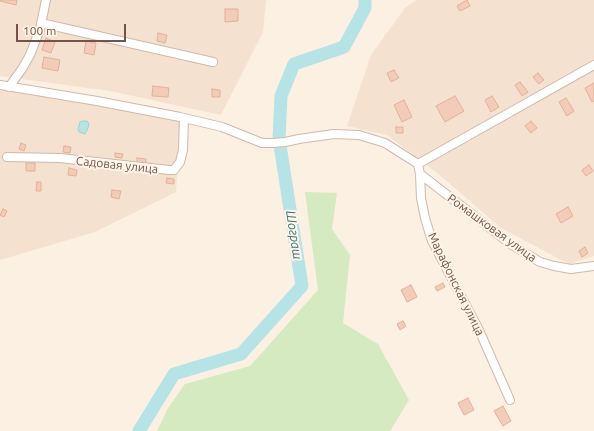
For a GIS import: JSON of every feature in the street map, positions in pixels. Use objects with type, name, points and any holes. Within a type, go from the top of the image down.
[{"type":"street","points":[[9,87],[30,55],[41,23],[46,0]]},
{"type":"street","points":[[41,23],[213,62]]},
{"type":"street","points":[[0,86],[97,101],[184,118],[222,127],[262,143],[273,144],[299,138],[334,134],[359,135],[385,143],[418,164],[594,65]]},
{"type":"street","name":"Садовая улица","points":[[6,157],[60,158],[174,170],[180,162],[183,150],[184,118]]},
{"type":"street","name":"Марафонская улица","points":[[418,164],[421,198],[432,241],[479,330],[510,400]]},
{"type":"street","name":"Ромашковая улица","points":[[420,174],[512,245],[540,262],[571,269],[594,266]]},
{"type":"shaded area","points":[[0,0],[266,0],[263,32],[221,115],[110,91],[0,76]]},
{"type":"shaded area","points":[[416,0],[594,0],[594,256],[569,264],[501,228],[441,176],[387,135],[347,126],[371,55],[405,8]]},
{"type":"shaded area","points":[[0,89],[102,106],[181,122],[176,192],[95,232],[0,260]]},
{"type":"green space","points":[[305,192],[337,193],[332,229],[350,255],[343,323],[378,344],[409,400],[390,431],[157,431],[168,408],[185,384],[250,366],[318,290]]},
{"type":"water","points":[[87,121],[89,124],[85,134],[79,132],[78,129],[80,122]]},
{"type":"building","points":[[0,0],[17,0],[16,5]]},
{"type":"building","points":[[467,0],[470,6],[460,11],[457,6]]},
{"type":"building","points":[[225,9],[238,9],[238,21],[225,22]]},
{"type":"building","points":[[158,33],[167,35],[165,43],[157,41]]},
{"type":"building","points":[[46,38],[55,42],[51,53],[42,50]]},
{"type":"building","points":[[86,41],[96,43],[94,55],[84,53]]},
{"type":"building","points":[[44,57],[60,60],[58,71],[42,68]]},
{"type":"building","points":[[394,70],[399,78],[391,82],[387,73]]},
{"type":"building","points":[[538,73],[544,80],[539,84],[533,77]]},
{"type":"building","points":[[520,82],[528,92],[522,96],[515,85]]},
{"type":"building","points":[[594,83],[594,101],[592,102],[585,88]]},
{"type":"building","points":[[153,86],[169,88],[168,97],[152,96]]},
{"type":"building","points":[[212,89],[220,90],[220,97],[212,97]]},
{"type":"building","points":[[455,96],[464,111],[445,122],[436,106]]},
{"type":"building","points":[[492,96],[499,107],[491,112],[485,100]]},
{"type":"building","points":[[566,98],[574,111],[567,116],[559,102]]},
{"type":"building","points":[[404,100],[412,117],[402,122],[394,105]]},
{"type":"building","points":[[531,121],[537,128],[531,133],[525,126]]},
{"type":"building","points":[[396,127],[403,127],[403,133],[396,133]]},
{"type":"building","points":[[21,143],[26,145],[24,151],[19,149]]},
{"type":"building","points":[[64,146],[71,147],[70,153],[63,152]]},
{"type":"building","points":[[115,153],[123,154],[122,158],[115,157]]},
{"type":"building","points":[[137,158],[146,159],[146,164],[137,163]]},
{"type":"building","points":[[26,163],[35,163],[35,171],[26,171]]},
{"type":"building","points":[[589,165],[593,171],[586,176],[582,170]]},
{"type":"building","points":[[69,168],[77,170],[76,176],[68,175]]},
{"type":"building","points":[[167,178],[174,179],[174,184],[166,183]]},
{"type":"building","points":[[37,182],[41,182],[41,191],[36,191]]},
{"type":"building","points":[[112,190],[121,191],[119,199],[111,197]]},
{"type":"building","points":[[568,207],[573,216],[561,223],[556,214]]},
{"type":"building","points":[[3,209],[7,211],[4,217],[0,215]]},
{"type":"building","points":[[585,247],[588,253],[582,257],[579,251]]},
{"type":"building","points":[[443,283],[445,287],[437,291],[435,287]]},
{"type":"building","points":[[411,285],[417,297],[407,302],[401,290]]},
{"type":"building","points":[[403,321],[406,326],[400,330],[397,324]]},
{"type":"building","points":[[468,398],[474,410],[464,415],[458,403]]},
{"type":"building","points":[[503,406],[511,421],[503,426],[494,411]]},
{"type":"waterway","name":"Шограш","points":[[139,431],[174,374],[241,354],[302,286],[279,139],[281,96],[294,64],[344,47],[365,8],[365,0]]}]
